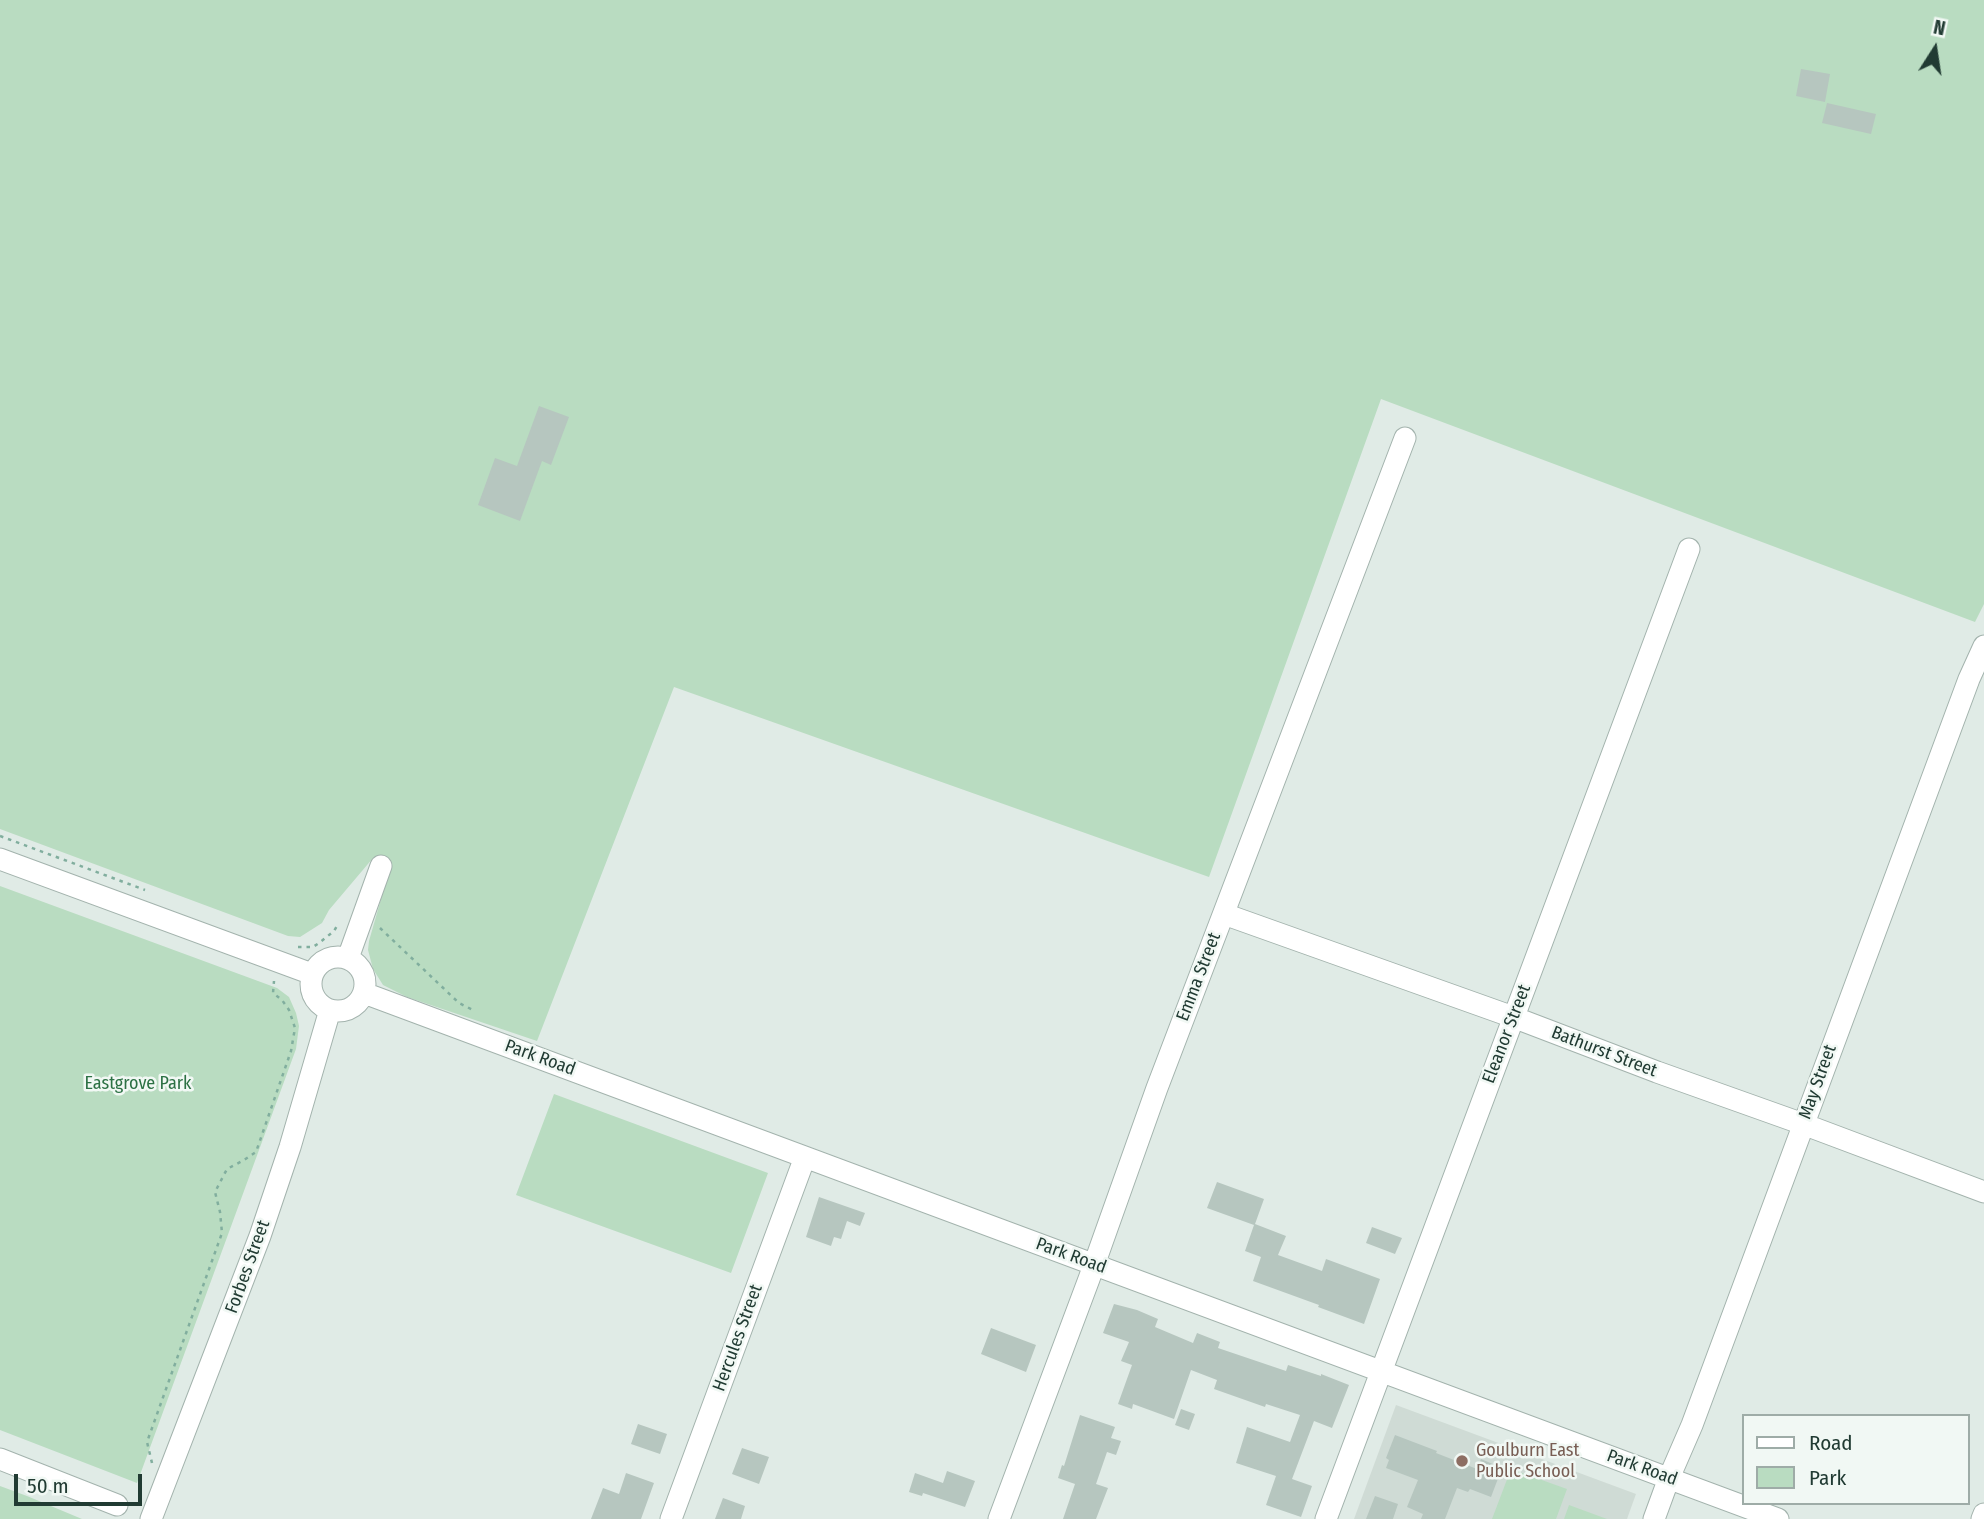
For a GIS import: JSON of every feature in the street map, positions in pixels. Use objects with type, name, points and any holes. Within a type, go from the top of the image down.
[{"type":"street","name":"Emma Street","points":[[999,1519],[1157,1088],[1405,438]]},
{"type":"street","name":"Eleanor Street","points":[[1326,1519],[1689,549]]},
{"type":"street","name":"May Street","points":[[1654,1519],[1692,1424],[1969,679],[1984,646]]},
{"type":"street","points":[[0,859],[312,974]]},
{"type":"street","points":[[348,958],[381,866]]},
{"type":"street","name":"Bathurst Street","points":[[1224,914],[1513,1017],[1984,1192]]},
{"type":"street","points":[[348,958],[362,971],[366,983],[364,993],[359,1002],[349,1009],[330,1010],[323,1007],[313,996],[312,974],[326,959],[348,958]]},
{"type":"street","name":"Park Road","points":[[364,993],[1778,1519]]},
{"type":"street","name":"Forbes Street","points":[[152,1519],[260,1236],[290,1147],[330,1010]]},
{"type":"street","name":"Hercules Street","points":[[671,1519],[805,1157]]},
{"type":"street","points":[[0,1459],[117,1505]]},
{"type":"street","points":[[1982,1519],[1984,1514]]},
{"type":"path","points":[[0,836],[148,892]]},
{"type":"path","points":[[297,947],[313,947],[334,931],[346,916],[362,918],[381,928],[459,1003],[475,1011]]},
{"type":"path","points":[[152,1462],[147,1442],[222,1233],[215,1192],[227,1169],[256,1152],[291,1051],[295,1028],[289,1010],[273,993],[274,981],[281,963]]},
{"type":"shaded area","name":"Goulburn East Public School","points":[[1396,1405],[1636,1494],[1627,1519],[1354,1519]]},
{"type":"green space","points":[[0,0],[1984,0],[1984,604],[1975,622],[1381,399],[1209,877],[674,687],[537,1041],[407,997],[383,985],[373,969],[368,950],[391,864],[373,858],[329,910],[322,923],[300,937],[288,936],[0,829]]},
{"type":"green space","name":"Eastgrove Park","points":[[0,886],[277,988],[289,997],[299,1026],[296,1049],[137,1483],[0,1430]]},
{"type":"green space","points":[[554,1094],[768,1173],[731,1273],[516,1195]]},
{"type":"green space","points":[[1511,1469],[1567,1489],[1556,1519],[1492,1519]]},
{"type":"green space","points":[[0,1486],[27,1496],[82,1519],[0,1519]]},
{"type":"green space","points":[[1569,1505],[1607,1519],[1564,1519]]},
{"type":"building","points":[[1801,69],[1830,74],[1825,102],[1796,96]]},
{"type":"building","points":[[1827,103],[1876,114],[1871,134],[1822,123]]},
{"type":"building","points":[[539,406],[569,417],[551,465],[542,461],[520,521],[478,505],[495,458],[517,466]]},
{"type":"building","points":[[1217,1182],[1264,1199],[1255,1224],[1286,1236],[1278,1255],[1322,1271],[1326,1259],[1380,1279],[1364,1324],[1253,1281],[1261,1257],[1245,1251],[1254,1225],[1207,1208]]},
{"type":"building","points":[[819,1197],[865,1213],[860,1226],[847,1221],[841,1239],[834,1237],[831,1246],[806,1237]]},
{"type":"building","points":[[1372,1227],[1402,1238],[1395,1254],[1366,1243]]},
{"type":"building","points":[[1114,1304],[1158,1319],[1155,1327],[1193,1343],[1197,1333],[1220,1342],[1218,1348],[1286,1371],[1288,1365],[1349,1385],[1332,1428],[1314,1421],[1292,1479],[1312,1486],[1301,1517],[1266,1505],[1276,1476],[1236,1463],[1247,1427],[1290,1442],[1300,1415],[1266,1404],[1265,1407],[1214,1389],[1217,1380],[1191,1370],[1174,1419],[1133,1404],[1132,1409],[1118,1404],[1132,1365],[1121,1361],[1129,1342],[1103,1333]]},
{"type":"building","points":[[991,1328],[1036,1345],[1026,1372],[981,1354]]},
{"type":"building","points":[[1181,1409],[1195,1414],[1189,1430],[1175,1425]]},
{"type":"building","points":[[1080,1415],[1115,1427],[1111,1438],[1121,1441],[1116,1455],[1107,1452],[1096,1484],[1108,1488],[1096,1519],[1063,1519],[1075,1484],[1058,1478]]},
{"type":"building","points":[[638,1424],[667,1434],[660,1454],[631,1444]]},
{"type":"building","points":[[1395,1435],[1477,1469],[1481,1459],[1502,1468],[1491,1497],[1470,1489],[1468,1492],[1457,1488],[1445,1519],[1421,1519],[1423,1514],[1407,1507],[1418,1480],[1386,1468],[1389,1460],[1386,1458]]},
{"type":"building","points":[[742,1448],[769,1457],[759,1484],[732,1474]]},
{"type":"building","points":[[947,1471],[975,1481],[965,1507],[923,1493],[922,1496],[909,1492],[915,1473],[943,1483]]},
{"type":"building","points":[[626,1473],[654,1483],[641,1519],[591,1519],[603,1488],[619,1494]]},
{"type":"building","points":[[1375,1496],[1398,1504],[1393,1519],[1366,1519]]},
{"type":"building","points":[[723,1498],[745,1506],[741,1519],[715,1519]]},
{"type":"place","name":"Goulburn East Public School","points":[[1462,1461]]}]
